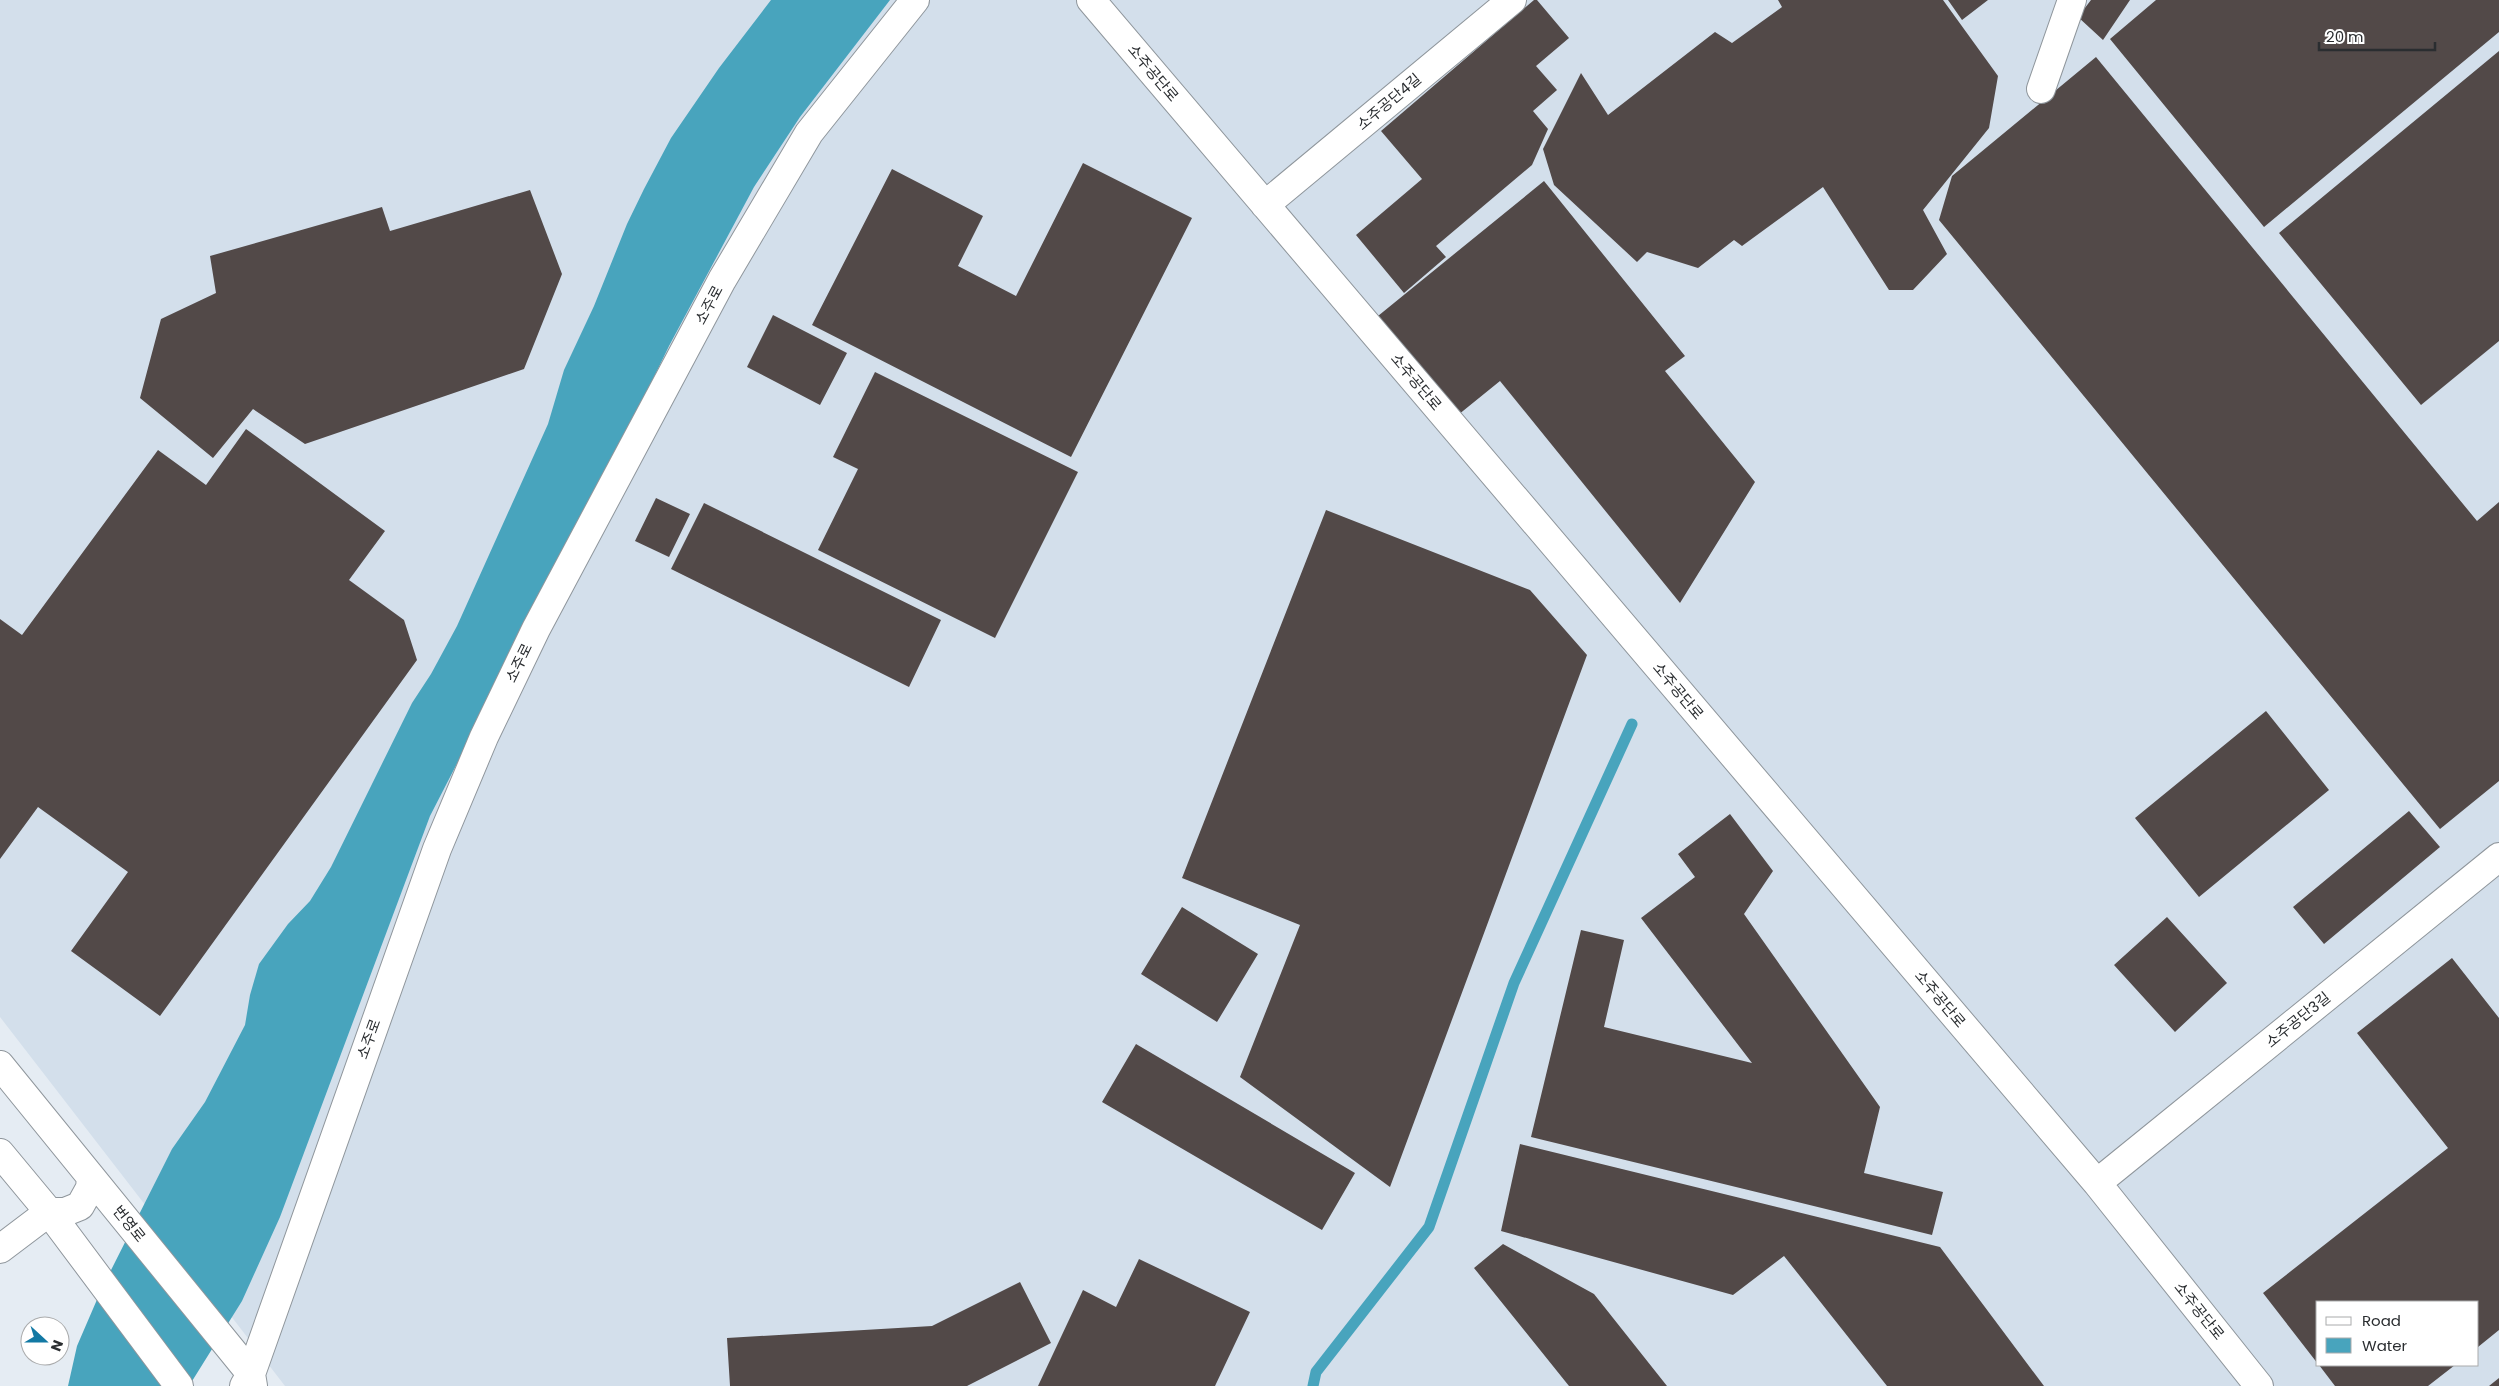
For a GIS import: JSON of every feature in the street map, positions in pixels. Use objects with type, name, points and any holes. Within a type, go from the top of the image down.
[{"type":"street","name":"소주로","points":[[250,1382],[437,849],[484,737],[536,629],[722,280],[808,133],[915,0]]},
{"type":"street","name":"소주공단로","points":[[1091,0],[2097,1183],[2259,1386]]},
{"type":"street","name":"소주공단4길","points":[[1265,204],[1512,0]]},
{"type":"street","points":[[2041,89],[2072,0]]},
{"type":"street","name":"소주공단3길","points":[[2097,1183],[2499,857]]},
{"type":"street","name":"번영로","points":[[0,1065],[222,1339],[250,1382]]},
{"type":"street","points":[[0,1153],[49,1212],[179,1386]]},
{"type":"street","points":[[0,1249],[49,1212],[65,1212],[80,1206],[90,1188],[90,1177]]},
{"type":"shaded area","points":[[0,0],[2499,0],[2499,1386],[285,1386],[0,1017]]},
{"type":"water","points":[[771,0],[890,0],[800,117],[754,187],[669,346],[625,437],[430,816],[280,1217],[242,1301],[189,1386],[68,1386],[77,1346],[102,1288],[172,1149],[205,1102],[245,1025],[250,995],[259,964],[288,924],[310,901],[331,867],[412,703],[431,674],[457,626],[548,424],[564,370],[594,306],[627,224],[644,189],[671,138],[719,68]]},
{"type":"building","points":[[1534,0],[1537,0],[1569,38],[1536,66],[1557,90],[1533,111],[1548,129],[1532,165],[1436,246],[1446,257],[1404,293],[1356,235],[1422,179],[1381,131]]},
{"type":"building","points":[[1778,0],[1943,0],[1998,76],[1989,128],[1923,210],[1947,254],[1913,290],[1889,290],[1823,187],[1742,246],[1734,240],[1698,268],[1647,252],[1637,262],[1554,185],[1543,149],[1581,73],[1608,115],[1715,32],[1732,43],[1782,7]]},
{"type":"building","points":[[1948,0],[1988,0],[1962,20]]},
{"type":"building","points":[[2091,0],[2130,0],[2103,40],[2078,17]]},
{"type":"building","points":[[2156,0],[2499,0],[2499,32],[2264,227],[2110,39]]},
{"type":"building","points":[[2499,51],[2499,341],[2421,405],[2279,233]]},
{"type":"building","points":[[2096,57],[2477,521],[2499,502],[2499,781],[2440,829],[1939,220],[1952,176]]},
{"type":"building","points":[[1083,163],[1192,218],[1071,457],[812,325],[892,169],[983,216],[958,266],[1016,296]]},
{"type":"building","points":[[1544,181],[1685,356],[1665,371],[1755,482],[1680,603],[1500,381],[1458,415],[1378,316]]},
{"type":"building","points":[[530,190],[562,274],[524,369],[305,444],[253,409],[213,458],[140,398],[161,319],[216,293],[210,256],[382,207],[390,231]]},
{"type":"building","points":[[773,315],[847,353],[820,405],[747,367]]},
{"type":"building","points":[[875,372],[1078,472],[995,638],[818,550],[858,469],[833,457]]},
{"type":"building","points":[[246,429],[385,531],[349,580],[404,620],[417,660],[160,1016],[71,951],[128,872],[38,807],[0,859],[0,619],[22,635],[158,450],[206,485]]},
{"type":"building","points":[[656,498],[690,514],[669,557],[635,541]]},
{"type":"building","points":[[704,503],[941,620],[909,687],[671,569]]},
{"type":"building","points":[[1326,510],[1530,590],[1587,655],[1390,1187],[1240,1077],[1300,925],[1182,878]]},
{"type":"building","points":[[2266,711],[2329,790],[2199,897],[2135,818]]},
{"type":"building","points":[[2409,811],[2440,847],[2324,944],[2293,907]]},
{"type":"building","points":[[1730,814],[1773,871],[1744,914],[1880,1107],[1864,1173],[1943,1192],[1932,1235],[1531,1137],[1581,930],[1624,940],[1604,1027],[1752,1063],[1641,918],[1695,877],[1678,854]]},
{"type":"building","points":[[1182,907],[1258,954],[1217,1022],[1141,974]]},
{"type":"building","points":[[2167,917],[2227,983],[2175,1032],[2114,965]]},
{"type":"building","points":[[2452,958],[2499,1018],[2499,1330],[2479,1346],[2479,1301],[2316,1301],[2316,1361],[2263,1293],[2448,1148],[2357,1033]]},
{"type":"building","points":[[1136,1044],[1355,1173],[1322,1230],[1102,1102]]},
{"type":"building","points":[[1520,1144],[1940,1247],[2044,1386],[1887,1386],[1784,1256],[1733,1295],[1501,1231]]},
{"type":"building","points":[[1503,1244],[1594,1294],[1667,1386],[1569,1386],[1474,1268]]},
{"type":"building","points":[[1139,1259],[1250,1312],[1215,1386],[1038,1386],[1083,1290],[1116,1307]]},
{"type":"building","points":[[1020,1282],[1051,1343],[967,1386],[730,1386],[727,1338],[932,1326]]},
{"type":"building","points":[[2320,1366],[2454,1366],[2428,1386],[2335,1386]]},
{"type":"building","points":[[2499,1378],[2499,1386],[2489,1386]]},
{"type":"waterway","points":[[1313,1386],[1316,1372],[1429,1227],[1514,983],[1632,724]]}]
